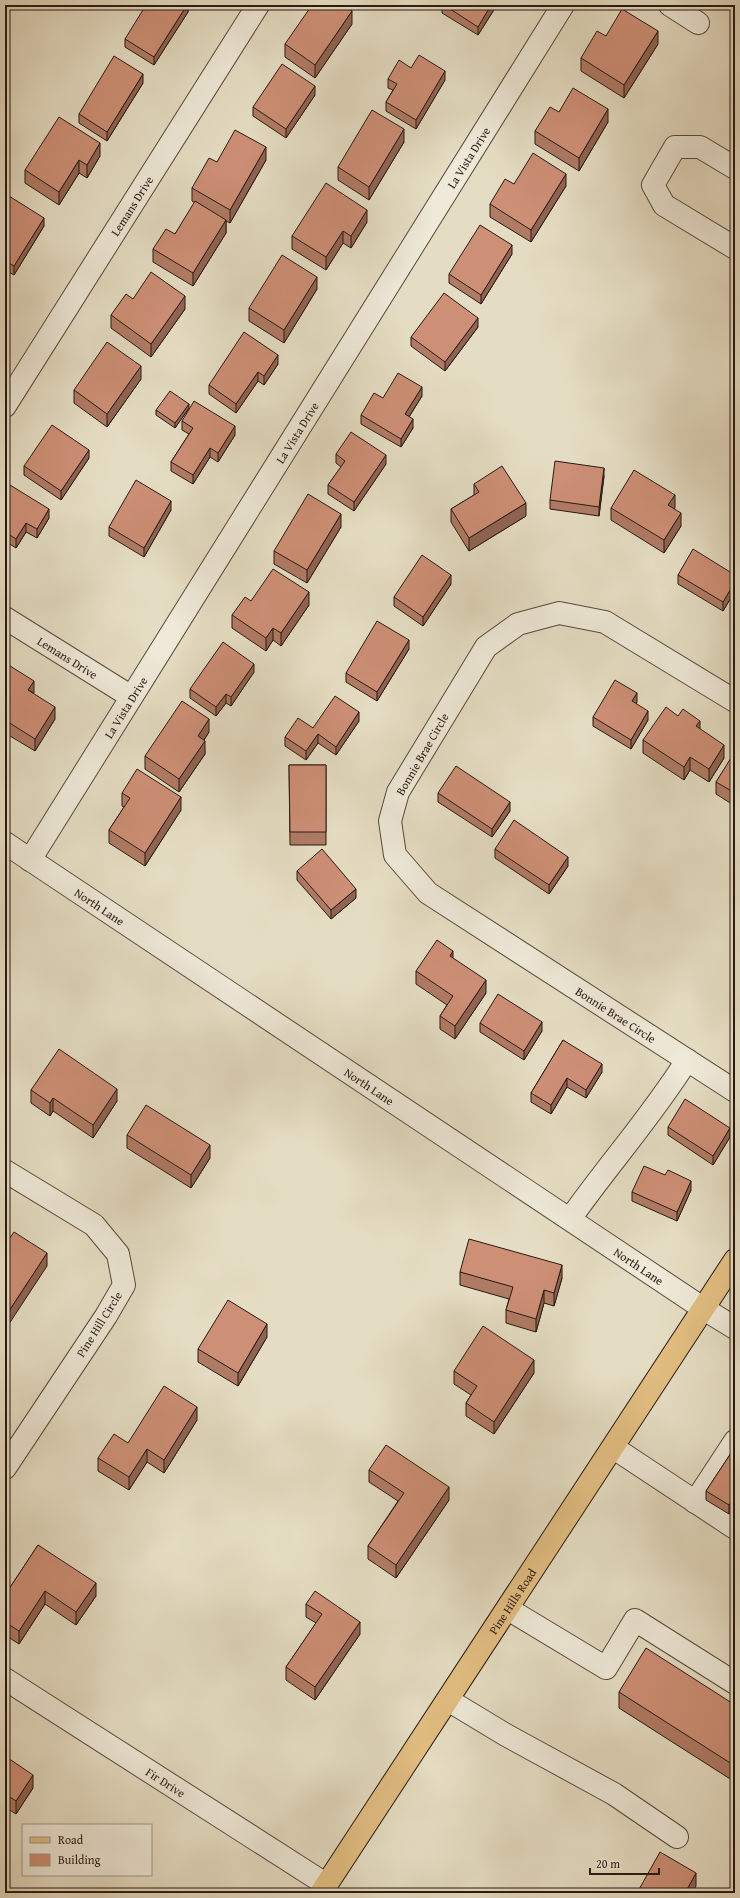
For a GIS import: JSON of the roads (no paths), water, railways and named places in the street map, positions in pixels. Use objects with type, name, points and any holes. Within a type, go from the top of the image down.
[{"type":"main road","name":"Pine Hills Road","points":[[324,1889],[614,1448],[735,1260]]},
{"type":"street","name":"Lemans Drive","points":[[5,406],[258,5]]},
{"type":"street","name":"La Vista Drive","points":[[30,860],[130,696],[563,5]]},
{"type":"street","points":[[670,5],[698,23]]},
{"type":"street","points":[[735,168],[700,147],[675,147],[653,185],[664,205],[735,248]]},
{"type":"street","name":"Bonnie Brae Circle","points":[[735,701],[605,622],[559,613],[518,624],[486,647],[398,792],[390,820],[395,855],[428,894],[735,1091]]},
{"type":"street","name":"Lemans Drive","points":[[5,618],[130,696]]},
{"type":"street","name":"North Lane","points":[[5,843],[704,1309],[735,1328]]},
{"type":"street","points":[[570,1219],[594,1185],[673,1082],[687,1060]]},
{"type":"street","name":"Pine Hill Circle","points":[[5,1171],[94,1225],[118,1254],[124,1285],[106,1316],[5,1468]]},
{"type":"street","points":[[695,1502],[735,1441]]},
{"type":"street","points":[[614,1448],[735,1528]]},
{"type":"street","points":[[508,1608],[606,1668],[635,1620],[735,1683]]},
{"type":"street","name":"Fir Drive","points":[[5,1679],[324,1889]]},
{"type":"street","points":[[448,1700],[506,1735],[614,1794],[677,1837]]}]
